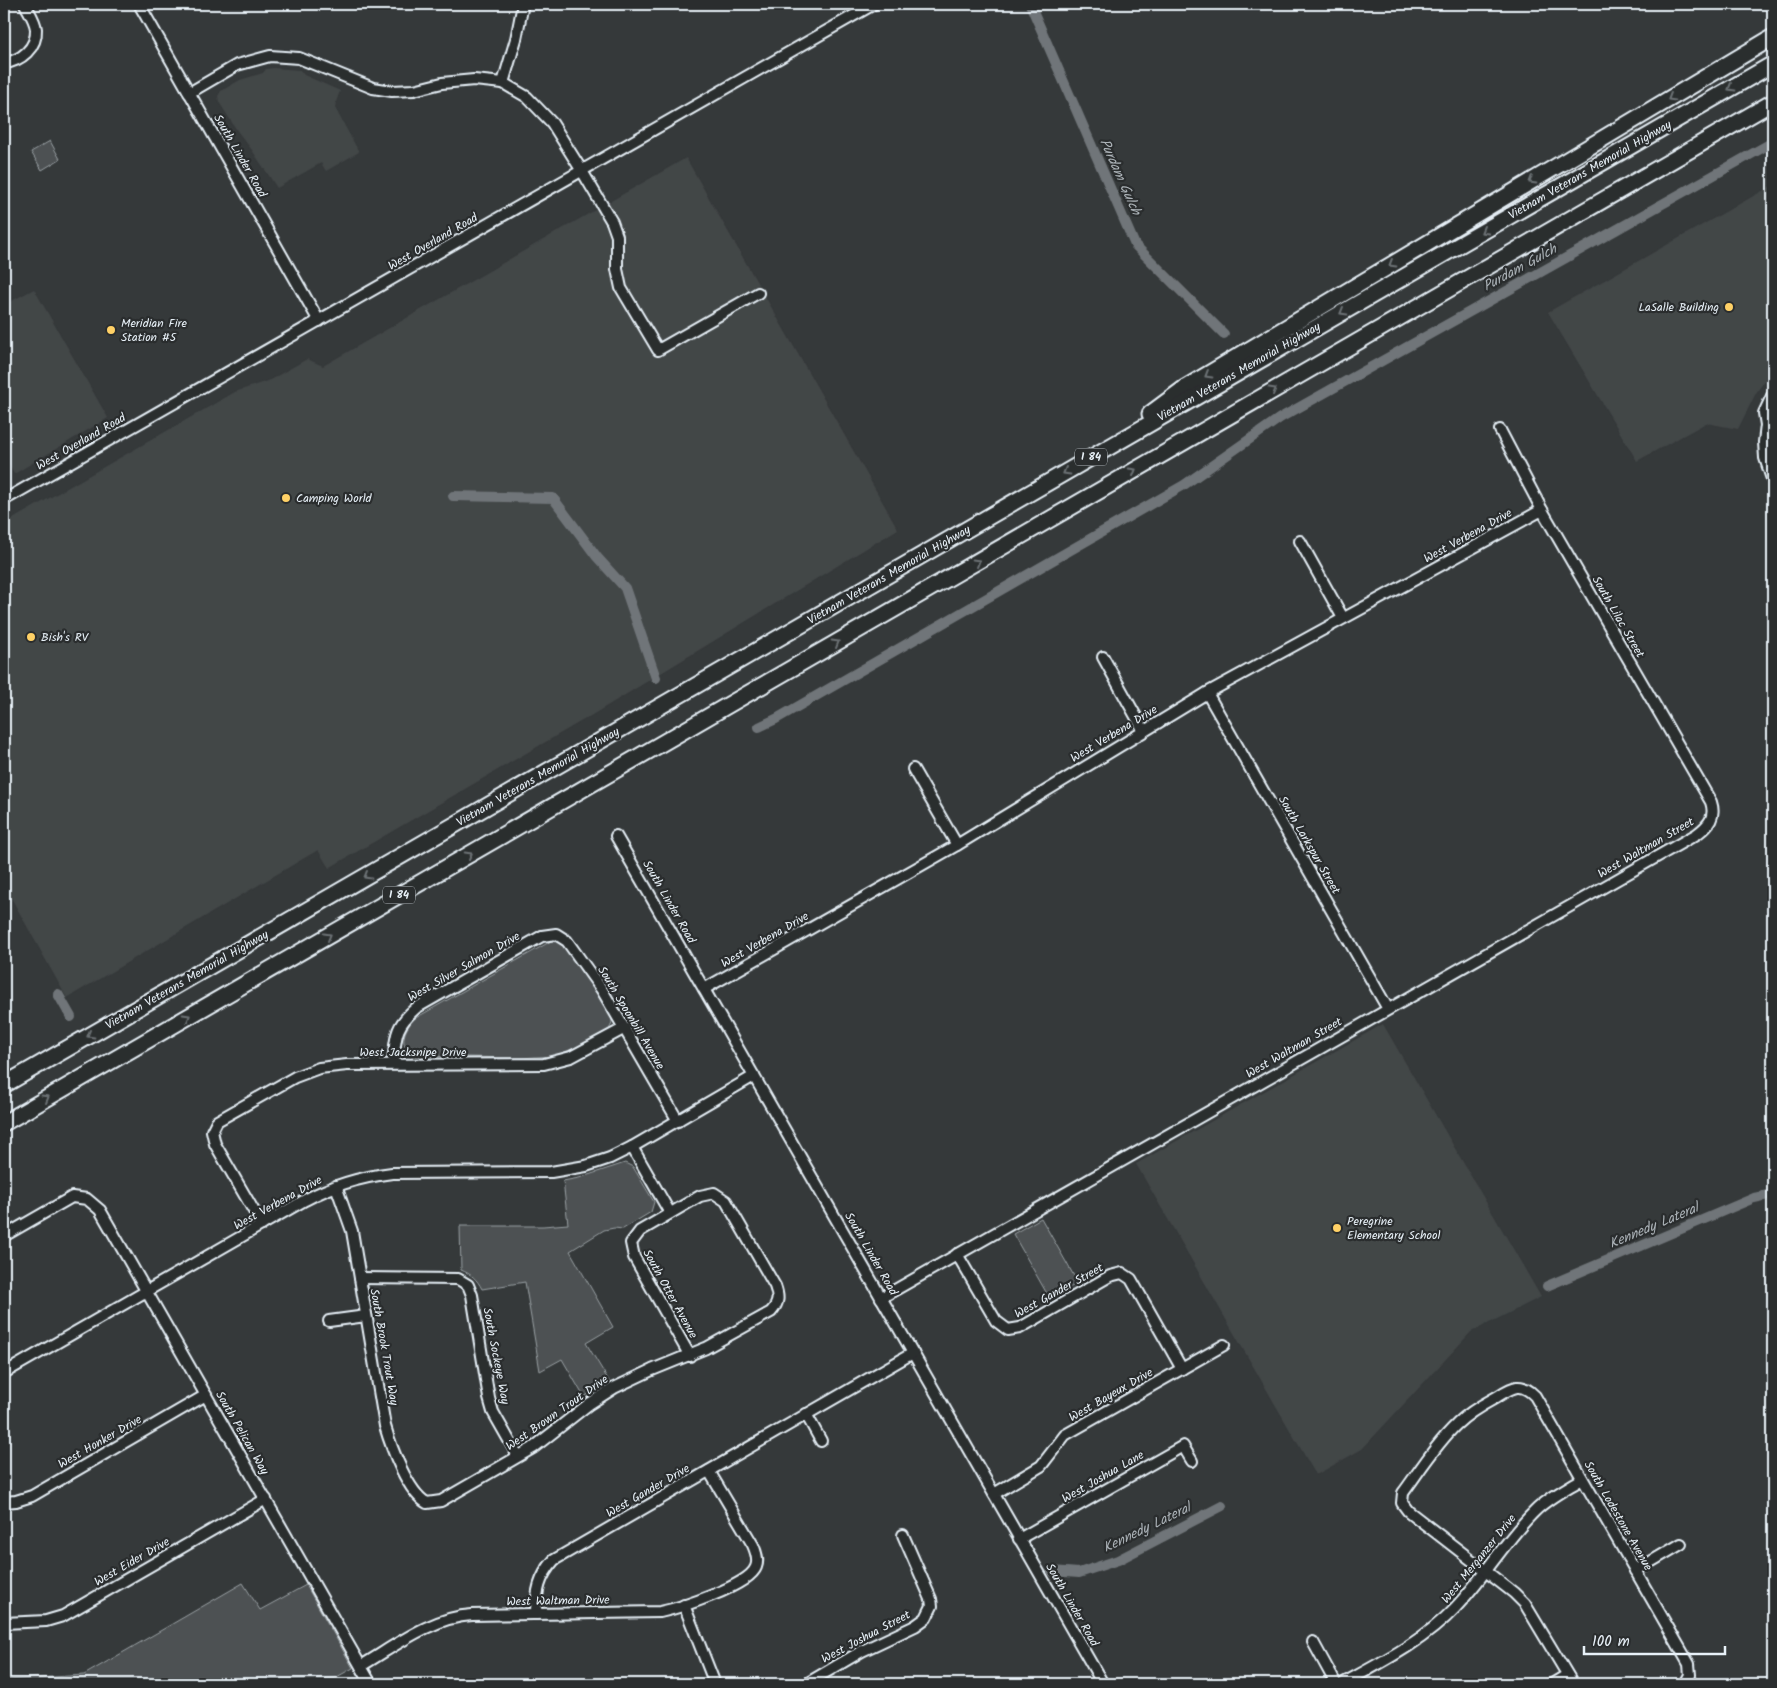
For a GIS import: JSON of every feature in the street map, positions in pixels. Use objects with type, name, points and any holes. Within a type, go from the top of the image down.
[{"type":"highway","points":[[1095,455],[1185,388],[1773,37]]},
{"type":"highway","name":"Vietnam Veterans Memorial Highway","points":[[4,1085],[1773,64]]},
{"type":"highway","name":"I 84","points":[[4,1123],[1773,102]]},
{"type":"street","points":[[4,63],[19,60],[34,43],[36,30],[25,4]]},
{"type":"street","name":"South Linder Road","points":[[139,4],[319,321]]},
{"type":"street","points":[[503,83],[516,39],[523,4]]},
{"type":"street","name":"West Overland Road","points":[[4,500],[874,4]]},
{"type":"street","points":[[189,93],[237,66],[270,56],[299,58],[373,88],[392,91],[414,90],[442,83],[474,80],[503,83],[527,97],[552,123],[612,222],[617,236],[617,269],[621,288],[658,350],[758,293]]},
{"type":"street","points":[[1773,394],[1764,413],[1770,422],[1764,442],[1765,458],[1773,482]]},
{"type":"street","name":"South Lilac Street","points":[[1500,430],[1542,510],[1711,802],[1713,815]]},
{"type":"street","name":"West Verbena Drive","points":[[704,989],[957,845],[1144,730],[1208,693],[1542,510]]},
{"type":"street","points":[[1300,541],[1343,618]]},
{"type":"street","points":[[1103,657],[1144,730]]},
{"type":"street","name":"South Larkspur Street","points":[[1208,693],[1388,1009]]},
{"type":"street","points":[[913,769],[957,845]]},
{"type":"street","name":"West Waltman Street","points":[[882,1298],[1697,834],[1709,825],[1713,815]]},
{"type":"street","name":"South Linder Road","points":[[616,836],[1103,1684]]},
{"type":"street","name":"South Spoonbill Avenue","points":[[556,934],[567,941],[602,990],[678,1121]]},
{"type":"street","name":"West Silver Salmon Drive","points":[[393,1064],[397,1031],[404,1018],[416,1008],[542,936],[556,934]]},
{"type":"street","name":"West Jacksnipe Drive","points":[[262,1225],[215,1144],[212,1131],[217,1121],[295,1077],[319,1068],[348,1065],[544,1064],[572,1057],[625,1028]]},
{"type":"street","name":"West Verbena Drive","points":[[4,1373],[320,1192],[362,1178],[392,1172],[538,1172],[564,1170],[597,1163],[632,1147],[754,1076]]},
{"type":"street","points":[[632,1147],[670,1213]]},
{"type":"street","name":"South Brook Trout Way","points":[[336,1186],[352,1231],[389,1442],[416,1495],[427,1503]]},
{"type":"street","name":"West Brown Trout Drive","points":[[427,1503],[441,1501],[533,1448],[589,1404],[614,1388],[652,1370],[690,1356],[771,1312],[778,1300],[775,1286],[726,1201],[714,1193],[700,1196],[670,1213]]},
{"type":"street","name":"South Pelican Way","points":[[4,1236],[72,1197],[87,1199],[100,1210],[371,1684]]},
{"type":"street","name":"South Otter Avenue","points":[[670,1213],[640,1230],[631,1243],[634,1257],[690,1356]]},
{"type":"street","name":"West Gander Street","points":[[957,1254],[996,1322],[1008,1330],[1020,1328],[1110,1276],[1122,1273],[1131,1279],[1182,1369]]},
{"type":"street","name":"South Sockeye Way","points":[[360,1278],[458,1279],[468,1285],[472,1295],[489,1398],[494,1412],[518,1456]]},
{"type":"street","points":[[329,1321],[366,1316]]},
{"type":"street","name":"West Bayeux Drive","points":[[994,1494],[1041,1466],[1066,1435],[1224,1345]]},
{"type":"street","name":"West Gander Drive","points":[[536,1614],[537,1588],[544,1573],[554,1560],[913,1353]]},
{"type":"street","name":"South Lodestone Avenue","points":[[1486,1572],[1408,1511],[1402,1503],[1403,1493],[1442,1440],[1458,1423],[1512,1388],[1521,1386],[1535,1396],[1689,1664],[1690,1675],[1685,1684]]},
{"type":"street","name":"West Honker Drive","points":[[4,1502],[16,1501],[32,1496],[206,1395]]},
{"type":"street","points":[[806,1414],[821,1440]]},
{"type":"street","name":"West Joshua Lane","points":[[1020,1539],[1184,1446],[1192,1461]]},
{"type":"street","name":"West Waltman Drive","points":[[360,1666],[431,1626],[451,1618],[472,1614],[660,1612],[684,1605],[740,1583],[749,1577],[756,1567],[757,1555],[709,1470]]},
{"type":"street","name":"West Merganzer Drive","points":[[1342,1684],[1399,1652],[1426,1634],[1455,1609],[1535,1511],[1554,1496],[1582,1479]]},
{"type":"street","name":"West Eider Drive","points":[[4,1623],[46,1621],[63,1616],[266,1499]]},
{"type":"street","name":"West Joshua Street","points":[[806,1684],[862,1652],[915,1626],[926,1618],[932,1606],[929,1592],[903,1535]]},
{"type":"street","points":[[1635,1571],[1681,1544]]},
{"type":"street","points":[[1486,1572],[1525,1604],[1570,1680],[1552,1684]]},
{"type":"street","points":[[684,1605],[715,1684]]},
{"type":"street","points":[[1313,1642],[1336,1684]]},
{"type":"shaded area","points":[[266,69],[300,70],[304,75],[340,91],[335,108],[359,152],[326,171],[321,163],[277,188],[238,132],[219,102],[218,96],[221,91],[240,80],[263,73]]},
{"type":"shaded area","points":[[50,141],[60,159],[42,170],[31,152]]},
{"type":"shaded area","points":[[686,158],[898,529],[592,715],[329,868],[318,850],[67,998],[4,885],[4,524],[235,392],[270,380],[307,359],[323,366]]},
{"type":"shaded area","points":[[1773,185],[1773,369],[1756,393],[1738,429],[1706,423],[1637,461],[1548,312]]},
{"type":"shaded area","points":[[34,289],[108,418],[14,474],[4,456],[4,305]]},
{"type":"shaded area","points":[[553,940],[563,944],[611,1013],[612,1022],[608,1030],[580,1046],[554,1056],[519,1058],[410,1056],[405,1046],[404,1037],[407,1028],[414,1019]]},
{"type":"shaded area","name":"Peregrine Elementary School","points":[[1383,1024],[1541,1297],[1471,1332],[1362,1449],[1316,1475],[1136,1164]]},
{"type":"shaded area","points":[[625,1163],[633,1167],[654,1202],[651,1212],[623,1229],[604,1230],[570,1251],[613,1327],[586,1343],[609,1381],[584,1397],[562,1359],[540,1371],[525,1282],[482,1289],[473,1277],[461,1270],[460,1226],[543,1226],[568,1224],[563,1181],[579,1178]]},
{"type":"shaded area","points":[[1041,1218],[1078,1283],[1050,1299],[1013,1234]]},
{"type":"shaded area","points":[[243,1583],[260,1610],[306,1585],[353,1668],[335,1678],[102,1684],[4,1684],[7,1680],[84,1675]]},
{"type":"waterway","name":"Purdam Gulch","points":[[1030,4],[1135,245],[1224,334]]},
{"type":"waterway","points":[[759,727],[1184,485],[1280,418],[1773,142]]},
{"type":"waterway","points":[[453,496],[553,498],[597,557],[625,588],[656,678]]},
{"type":"waterway","name":"Kennedy Lateral","points":[[58,994],[71,1017]]},
{"type":"waterway","name":"Kennedy Lateral","points":[[1547,1286],[1754,1198],[1773,1194]]},
{"type":"waterway","name":"Kennedy Lateral","points":[[1052,1571],[1079,1573],[1118,1560],[1222,1506]]},
{"type":"place","name":"LaSalle Building","points":[[1729,307]]},
{"type":"place","name":"Meridian Fire Station #5","points":[[111,330]]},
{"type":"place","name":"Camping World","points":[[286,498]]},
{"type":"place","name":"Bish's RV","points":[[31,637]]},
{"type":"place","name":"Peregrine Elementary School","points":[[1337,1228]]}]
